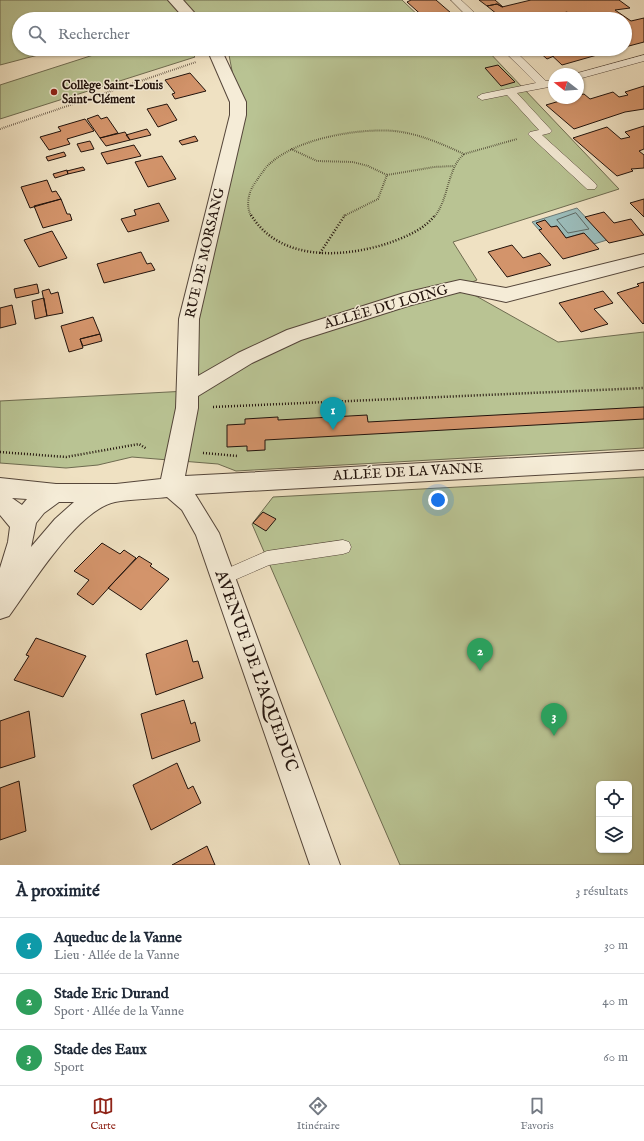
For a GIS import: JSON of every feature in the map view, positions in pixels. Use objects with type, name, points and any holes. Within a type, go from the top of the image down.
[{"type":"street","points":[[175,0],[186,12]]},
{"type":"street","name":"RUE DE MORSANG","points":[[171,487],[187,400],[189,319],[238,115],[238,102],[218,56]]},
{"type":"street","name":"ALLÉE DU LOING","points":[[187,400],[245,358],[294,335],[404,300],[460,286],[506,295],[644,260]]},
{"type":"street","name":"ALLÉE DE LA VANNE","points":[[116,493],[216,482],[644,460]]},
{"type":"street","points":[[0,486],[56,492],[116,493]]},
{"type":"street","name":"AVENUE DE L'AQUEDUC","points":[[171,487],[190,503],[207,533],[325,865]]},
{"type":"street","points":[[0,597],[15,564],[22,527],[33,507],[56,492]]},
{"type":"street","points":[[0,608],[57,533],[79,512],[102,497],[116,493]]},
{"type":"street","points":[[0,502],[9,507],[18,518],[22,527]]},
{"type":"lane","points":[[456,0],[469,12]]},
{"type":"lane","points":[[516,56],[548,82]]},
{"type":"lane","points":[[584,74],[644,58]]},
{"type":"lane","points":[[482,97],[548,83]]},
{"type":"lane","points":[[510,92],[546,131],[534,134]]},
{"type":"lane","points":[[534,134],[591,186]]},
{"type":"lane","points":[[223,578],[267,558],[343,547]]},
{"type":"path","points":[[0,128],[205,56]]},
{"type":"path","points":[[464,154],[455,166],[440,211],[425,227],[367,249],[336,254],[320,253],[282,245],[262,232],[251,219],[247,206],[250,190],[259,175],[274,160],[291,150],[334,137],[387,131],[408,133],[464,154],[534,134]]},
{"type":"path","points":[[291,150],[317,161],[353,162],[368,166],[387,175],[434,167],[455,166]]},
{"type":"path","points":[[320,253],[344,216],[378,199],[387,175]]},
{"type":"path","points":[[187,400],[644,388]]},
{"type":"path","points":[[0,452],[66,457],[139,444],[147,449]]},
{"type":"green space","points":[[0,0],[402,0],[415,12],[12,12],[12,56],[34,56],[0,65]]},
{"type":"green space","points":[[90,56],[195,57],[0,119],[0,85]]},
{"type":"green space","points":[[229,56],[493,56],[619,189],[453,242],[477,280],[460,287],[558,342],[644,332],[644,448],[236,471],[218,464],[132,457],[98,465],[66,468],[0,463],[0,401],[187,391],[189,319],[238,102]]},
{"type":"green space","points":[[644,477],[644,865],[400,865],[252,524],[273,497]]},
{"type":"water","points":[[577,208],[607,240],[594,244],[583,233],[566,238],[557,226],[551,227],[545,220],[537,223],[542,229],[539,230],[532,222]]},
{"type":"building","points":[[411,0],[436,0],[450,12],[418,12],[407,2]]},
{"type":"building","points":[[479,0],[495,0],[503,7],[497,4],[487,6]]},
{"type":"building","points":[[531,0],[619,0],[630,8],[615,10],[618,12],[494,12],[487,6],[497,4],[502,7]]},
{"type":"building","points":[[644,18],[644,42],[632,45],[632,21]]},
{"type":"building","points":[[544,56],[554,56],[547,59]]},
{"type":"building","points":[[552,56],[594,56],[562,65]]},
{"type":"building","points":[[498,65],[515,82],[501,86],[485,68]]},
{"type":"building","points":[[190,73],[206,91],[175,99],[172,94],[175,93],[165,80]]},
{"type":"building","points":[[644,86],[644,109],[625,112],[574,129],[546,105],[584,104],[584,94],[590,99],[613,92],[619,97],[628,95],[625,92]]},
{"type":"building","points":[[167,104],[177,120],[158,127],[147,109]]},
{"type":"building","points":[[98,115],[101,119],[107,117],[118,133],[100,138],[87,119]]},
{"type":"building","points":[[85,119],[94,131],[67,139],[70,144],[49,150],[40,137],[61,131],[58,127]]},
{"type":"building","points":[[644,126],[644,149],[639,151],[644,155],[644,168],[631,169],[633,171],[617,176],[573,138],[607,127],[621,139],[630,137],[625,132]]},
{"type":"building","points":[[147,129],[151,135],[130,140],[126,135]]},
{"type":"building","points":[[125,132],[130,140],[106,146],[100,138]]},
{"type":"building","points":[[195,136],[198,141],[182,145],[179,141]]},
{"type":"building","points":[[90,141],[94,149],[81,152],[77,144]]},
{"type":"building","points":[[134,145],[141,156],[107,164],[101,153]]},
{"type":"building","points":[[64,152],[66,156],[48,161],[46,157]]},
{"type":"building","points":[[162,156],[176,179],[148,187],[135,162]]},
{"type":"building","points":[[83,167],[85,170],[68,174],[67,171]]},
{"type":"building","points":[[67,170],[68,174],[55,178],[53,174]]},
{"type":"building","points":[[47,180],[52,192],[56,191],[61,199],[30,208],[21,187]]},
{"type":"building","points":[[61,199],[67,214],[70,214],[72,220],[43,228],[34,206]]},
{"type":"building","points":[[644,199],[644,217],[630,203]]},
{"type":"building","points":[[159,203],[169,221],[128,232],[121,219],[136,215],[134,210]]},
{"type":"building","points":[[604,212],[614,223],[631,219],[644,235],[609,243],[585,217]]},
{"type":"building","points":[[545,220],[551,227],[557,226],[566,238],[584,233],[599,249],[563,259],[539,230],[542,229],[536,223]]},
{"type":"building","points":[[52,231],[67,258],[39,267],[24,240]]},
{"type":"building","points":[[512,245],[523,258],[540,253],[551,265],[507,277],[488,252]]},
{"type":"building","points":[[141,252],[147,264],[151,263],[155,270],[104,283],[97,264]]},
{"type":"building","points":[[644,282],[643,324],[617,293],[639,286],[637,284]]},
{"type":"building","points":[[37,284],[39,293],[16,298],[14,289]]},
{"type":"building","points":[[49,289],[51,294],[58,292],[63,313],[47,316],[42,291]]},
{"type":"building","points":[[603,291],[613,303],[594,309],[608,324],[581,332],[559,303]]},
{"type":"building","points":[[44,298],[47,316],[35,319],[32,301]]},
{"type":"building","points":[[12,305],[16,324],[0,328],[0,308]]},
{"type":"building","points":[[93,317],[100,334],[80,339],[83,348],[69,352],[61,326]]},
{"type":"building","points":[[100,334],[102,341],[83,346],[80,339]]},
{"type":"building","points":[[644,407],[644,419],[265,440],[265,450],[247,451],[247,446],[227,447],[227,425],[245,424],[245,419],[278,417],[278,420],[367,415],[368,422]]},
{"type":"building","points":[[263,512],[276,519],[266,531],[253,523]]},
{"type":"building","points":[[102,543],[120,554],[124,550],[136,558],[93,605],[77,594],[89,580],[74,571]]},
{"type":"building","points":[[139,556],[152,564],[150,566],[169,579],[141,610],[108,588]]},
{"type":"building","points":[[36,638],[86,656],[63,697],[14,680],[29,656],[26,655]]},
{"type":"building","points":[[187,640],[193,662],[198,661],[203,678],[156,695],[146,654]]},
{"type":"building","points":[[184,700],[191,724],[195,722],[200,741],[152,759],[141,714]]},
{"type":"building","points":[[29,711],[35,757],[0,768],[0,721]]},
{"type":"building","points":[[177,763],[188,789],[193,786],[201,803],[151,830],[133,785]]},
{"type":"building","points":[[19,781],[26,831],[0,840],[0,788]]},
{"type":"building","points":[[207,846],[215,865],[172,865]]},
{"type":"place","name":"Collège Saint-Louis Saint-Clément","points":[[54,92]]},
{"type":"place","name":"Aqueduc de la Vanne","points":[[333,430]]},
{"type":"place","name":"Stade Eric Durand","points":[[480,671]]},
{"type":"place","name":"Stade des Eaux","points":[[554,736]]}]
